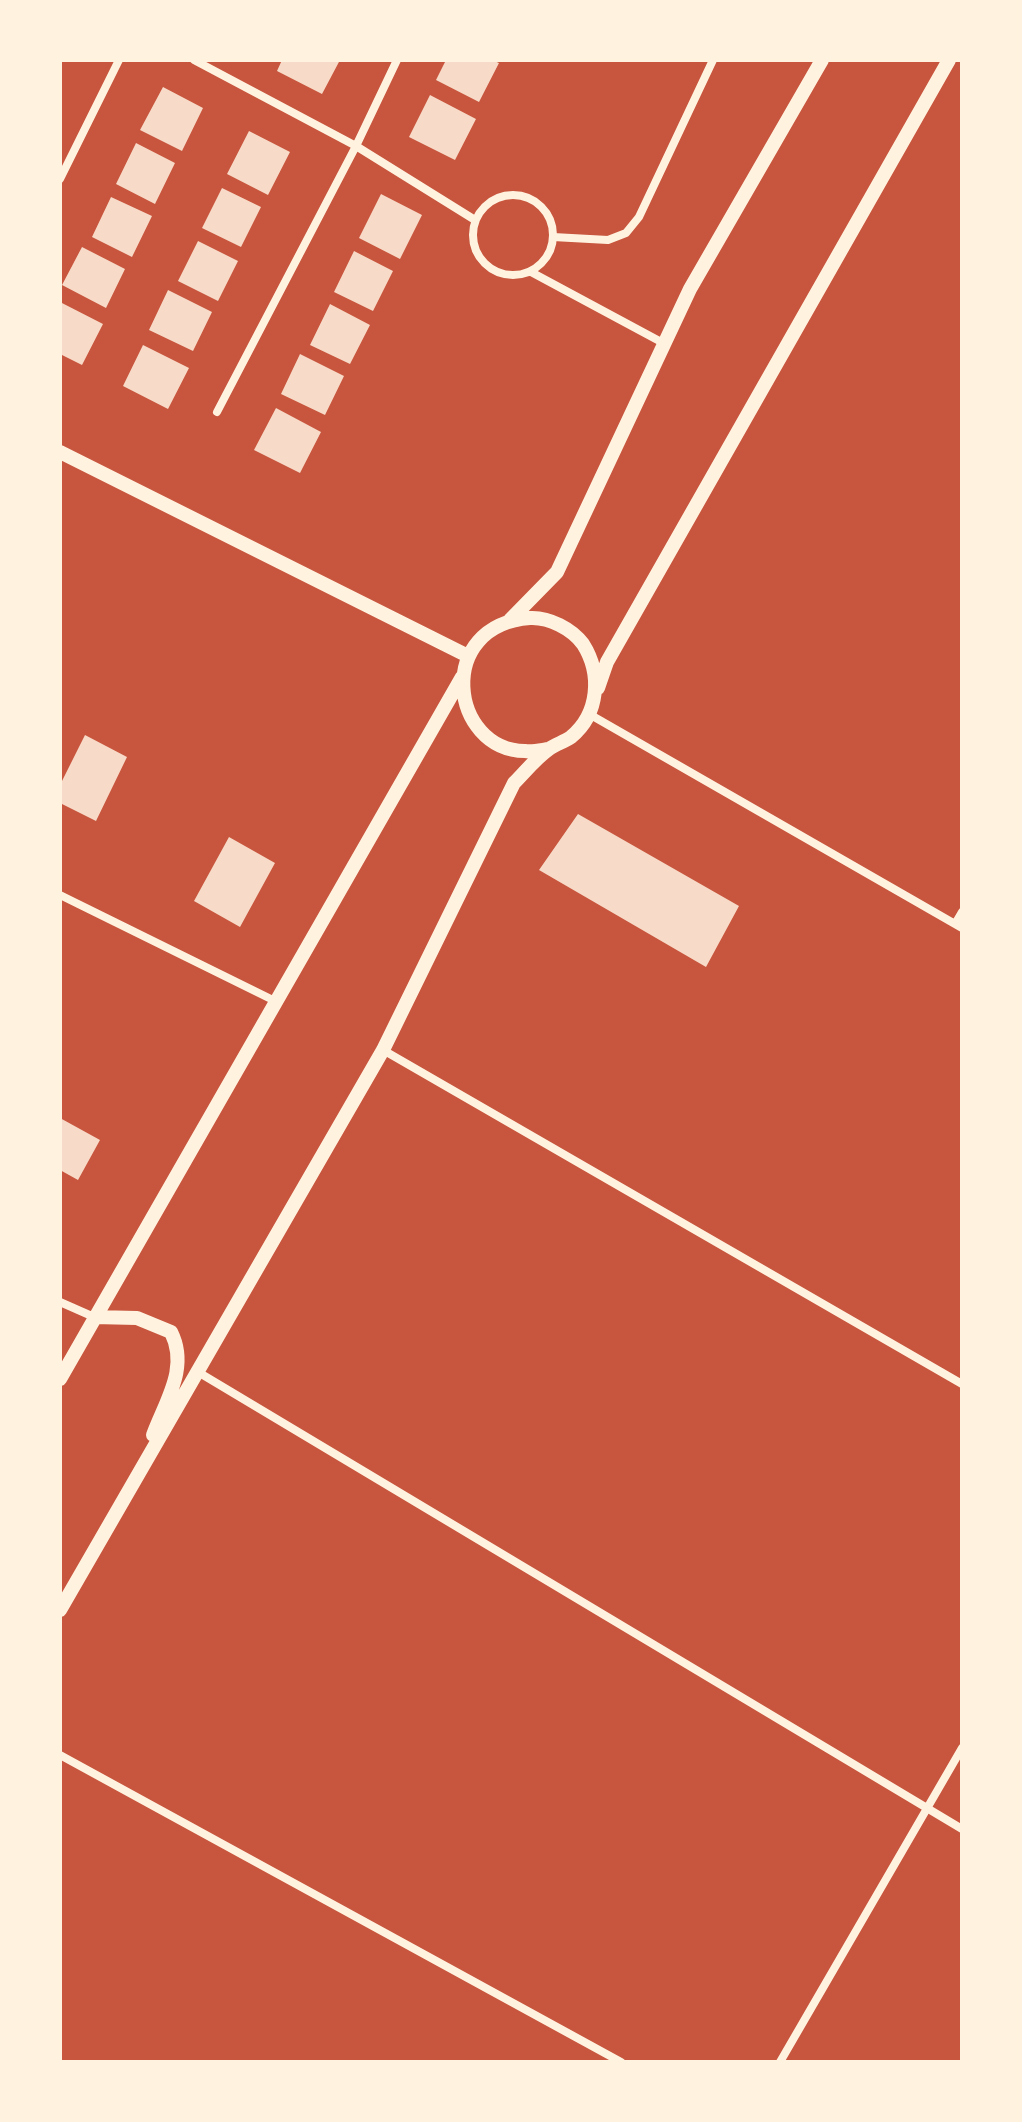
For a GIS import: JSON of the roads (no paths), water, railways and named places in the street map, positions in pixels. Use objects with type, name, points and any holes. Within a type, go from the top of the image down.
[{"type":"street","points":[[60,179],[119,60]]},
{"type":"street","points":[[194,60],[356,146],[475,220]]},
{"type":"street","points":[[217,412],[356,146],[397,60]]},
{"type":"street","points":[[553,237],[608,240],[626,233],[639,217],[713,60]]},
{"type":"street","points":[[60,1379],[462,676],[468,656],[487,631],[510,620],[557,572],[690,289],[822,60]]},
{"type":"street","points":[[60,1610],[383,1050],[514,783],[549,749],[571,737],[589,714],[607,662],[949,60]]},
{"type":"street","points":[[507,195],[534,201],[545,211],[553,237],[543,263],[531,272],[518,276],[504,275],[480,260],[472,233],[482,208],[494,199],[507,195]]},
{"type":"street","points":[[531,272],[665,344]]},
{"type":"street","points":[[60,452],[468,656]]},
{"type":"street","points":[[510,620],[536,618],[561,625],[571,633],[581,642],[594,665],[596,692]]},
{"type":"street","points":[[462,676],[465,704],[477,727],[498,744],[522,752],[549,749]]},
{"type":"street","points":[[589,714],[959,926],[962,912]]},
{"type":"street","points":[[60,895],[275,1001]]},
{"type":"street","points":[[383,1050],[962,1384]]},
{"type":"street","points":[[60,1302],[94,1317],[137,1318],[171,1332],[180,1360],[139,1473]]},
{"type":"street","points":[[198,1372],[962,1829]]},
{"type":"street","points":[[780,2062],[962,1748]]},
{"type":"street","points":[[60,1755],[621,2062]]}]
